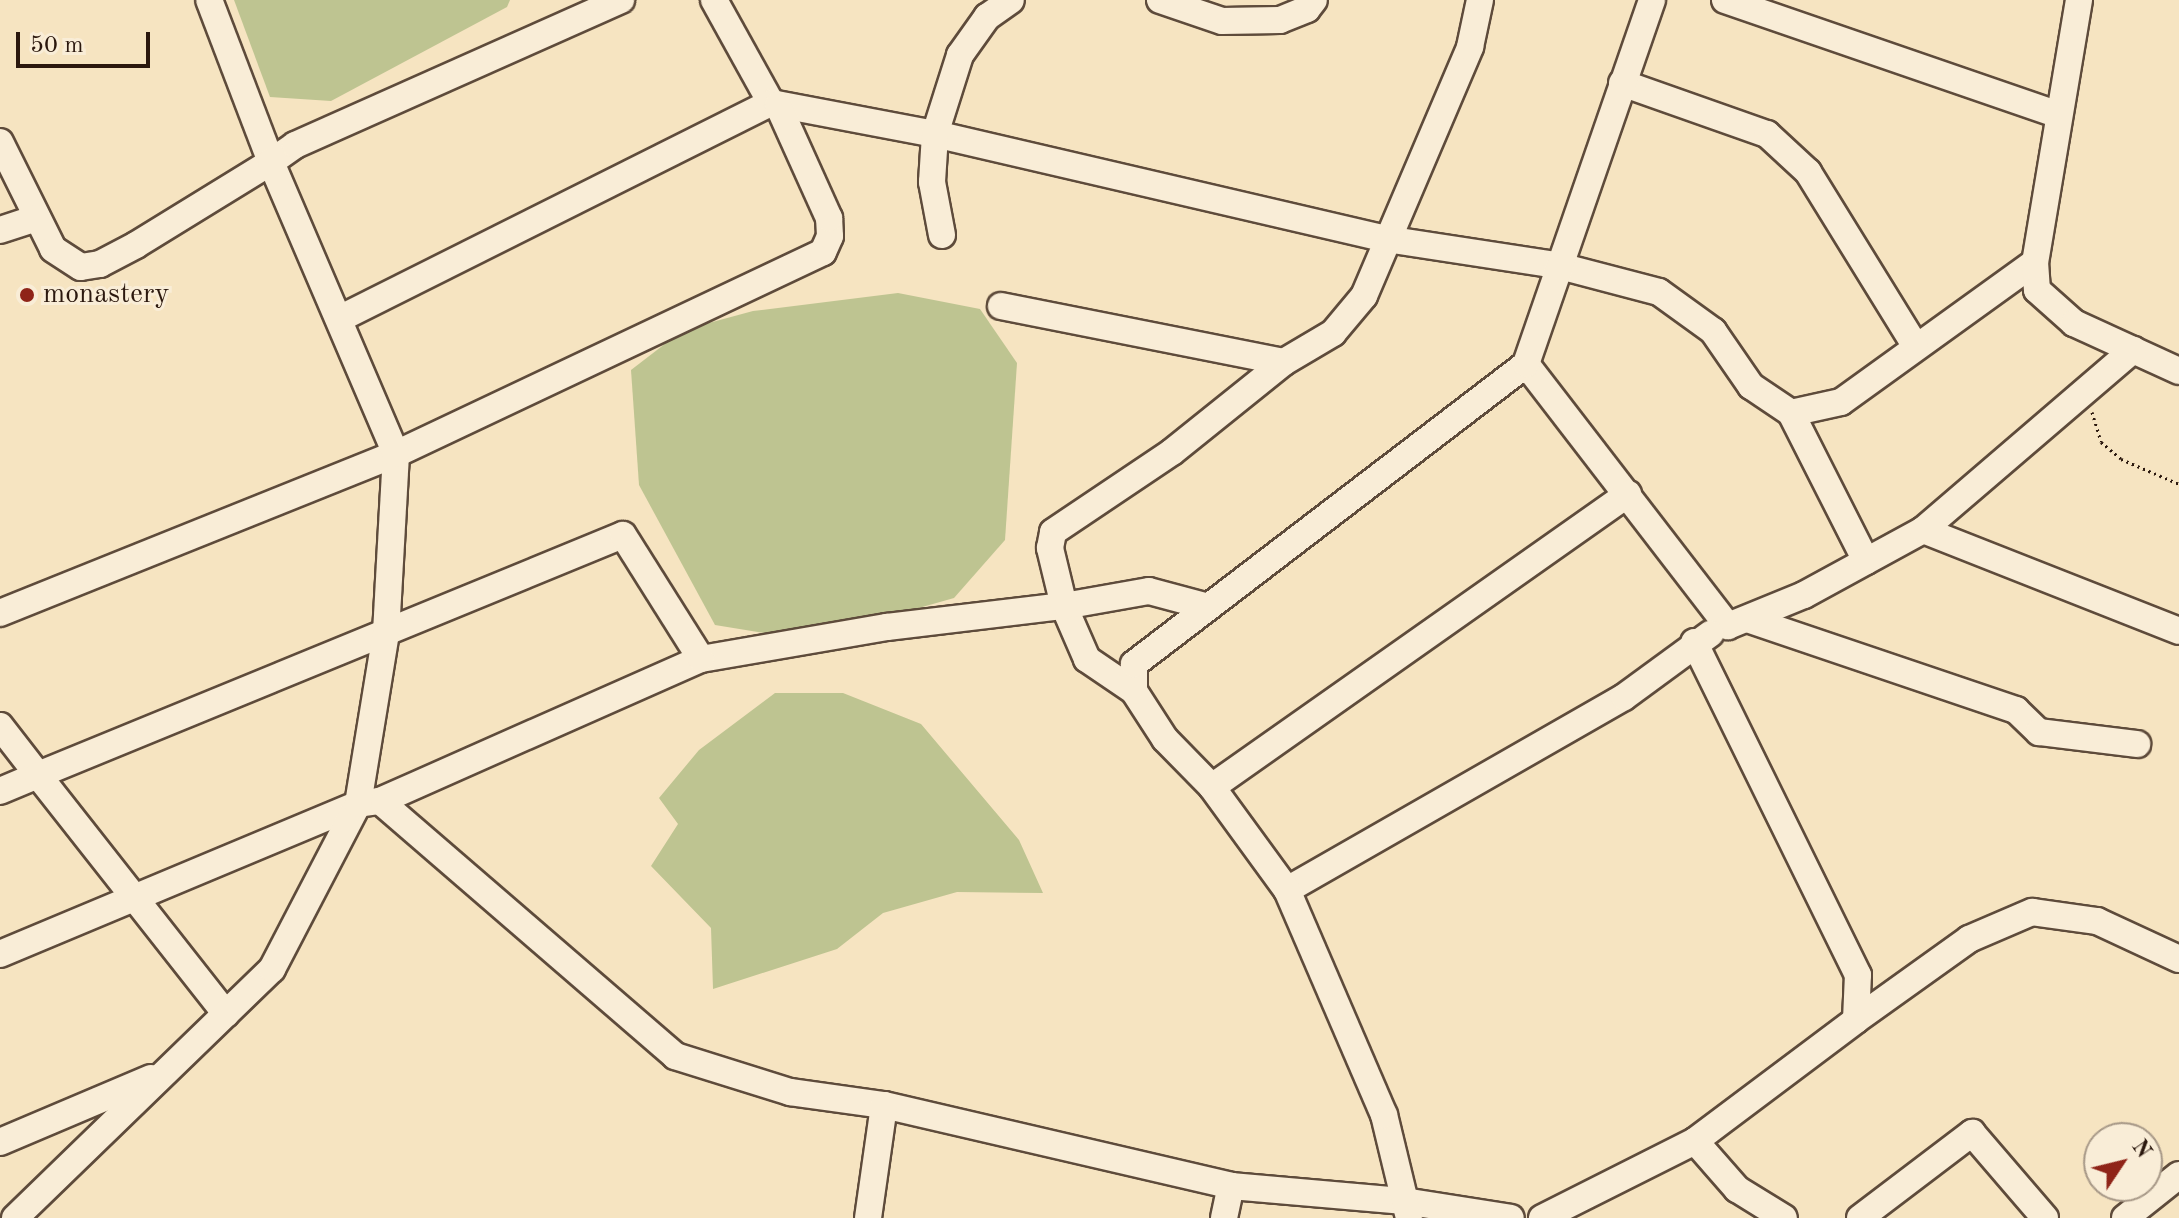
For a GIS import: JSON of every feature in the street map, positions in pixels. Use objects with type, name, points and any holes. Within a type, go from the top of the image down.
[{"type":"street","points":[[15,1218],[272,969],[369,802],[386,633],[396,454],[271,162],[209,0]]},
{"type":"street","points":[[0,142],[53,249],[81,267],[100,264],[295,145],[444,77],[586,7],[621,0]]},
{"type":"street","points":[[0,613],[396,454],[823,252],[830,236],[829,218],[774,104],[714,0]]},
{"type":"street","points":[[942,235],[932,182],[935,134],[960,55],[987,17],[1011,0]]},
{"type":"street","points":[[1160,0],[1222,21],[1280,20],[1307,9],[1314,0]]},
{"type":"street","points":[[1407,1210],[1384,1115],[1287,890],[1212,787],[1165,739],[1134,691],[1087,659],[1064,606],[1050,548],[1053,532],[1172,452],[1284,362],[1333,333],[1364,296],[1470,47],[1480,0]]},
{"type":"street","points":[[1134,691],[1134,664],[1205,606],[1526,364],[1556,265],[1652,0]]},
{"type":"street","points":[[1725,0],[2057,114]]},
{"type":"street","points":[[2079,0],[2057,114],[2035,262],[2037,290],[2064,315],[2179,371]]},
{"type":"street","points":[[1622,83],[1767,134],[1808,172],[1915,345]]},
{"type":"street","points":[[339,319],[774,104],[935,134],[1386,239],[1556,265],[1659,292],[1713,331],[1751,386],[1791,413],[1866,561]]},
{"type":"street","points":[[0,230],[37,218]]},
{"type":"street","points":[[1791,413],[1841,402],[1915,345],[2035,262]]},
{"type":"street","points":[[1001,306],[1284,362]]},
{"type":"street","points":[[1287,890],[1624,697],[1694,642],[1866,561],[1923,530],[2133,350]]},
{"type":"street","points":[[1526,364],[1628,494],[1739,623],[2016,710],[2039,732],[2137,744]]},
{"type":"street","points":[[1212,787],[1628,494]]},
{"type":"street","points":[[1923,530],[2179,631]]},
{"type":"street","points":[[0,791],[623,535],[701,659]]},
{"type":"street","points":[[0,954],[369,802],[701,659],[887,627],[1064,606],[1149,591],[1205,606]]},
{"type":"street","points":[[1694,642],[1858,975],[1856,1020]]},
{"type":"street","points":[[0,726],[226,1014]]},
{"type":"street","points":[[369,802],[675,1056],[790,1092],[884,1105],[1231,1186],[1407,1210],[1511,1218]]},
{"type":"street","points":[[1542,1218],[1578,1210],[1695,1141],[1969,939],[2032,912],[2097,921],[2179,959]]},
{"type":"street","points":[[0,1142],[166,1072]]},
{"type":"street","points":[[868,1218],[884,1105]]},
{"type":"street","points":[[1860,1218],[1972,1133],[2045,1218]]},
{"type":"street","points":[[1695,1141],[1737,1189],[1784,1218]]},
{"type":"street","points":[[2125,1218],[2179,1175]]},
{"type":"street","points":[[1224,1218],[1231,1186]]},
{"type":"path","points":[[2082,395],[2101,442],[2121,459],[2179,484]]},
{"type":"green space","points":[[234,0],[510,0],[507,7],[331,101],[270,97]]},
{"type":"green space","points":[[898,293],[980,309],[1017,363],[1005,540],[954,598],[806,640],[715,625],[639,485],[631,370],[683,330],[753,311]]},
{"type":"green space","points":[[775,693],[843,693],[921,724],[1019,840],[1043,893],[957,892],[883,913],[837,949],[713,989],[711,928],[651,866],[678,824],[659,798],[699,750]]},
{"type":"place","name":"monastery","points":[[27,295]]}]
